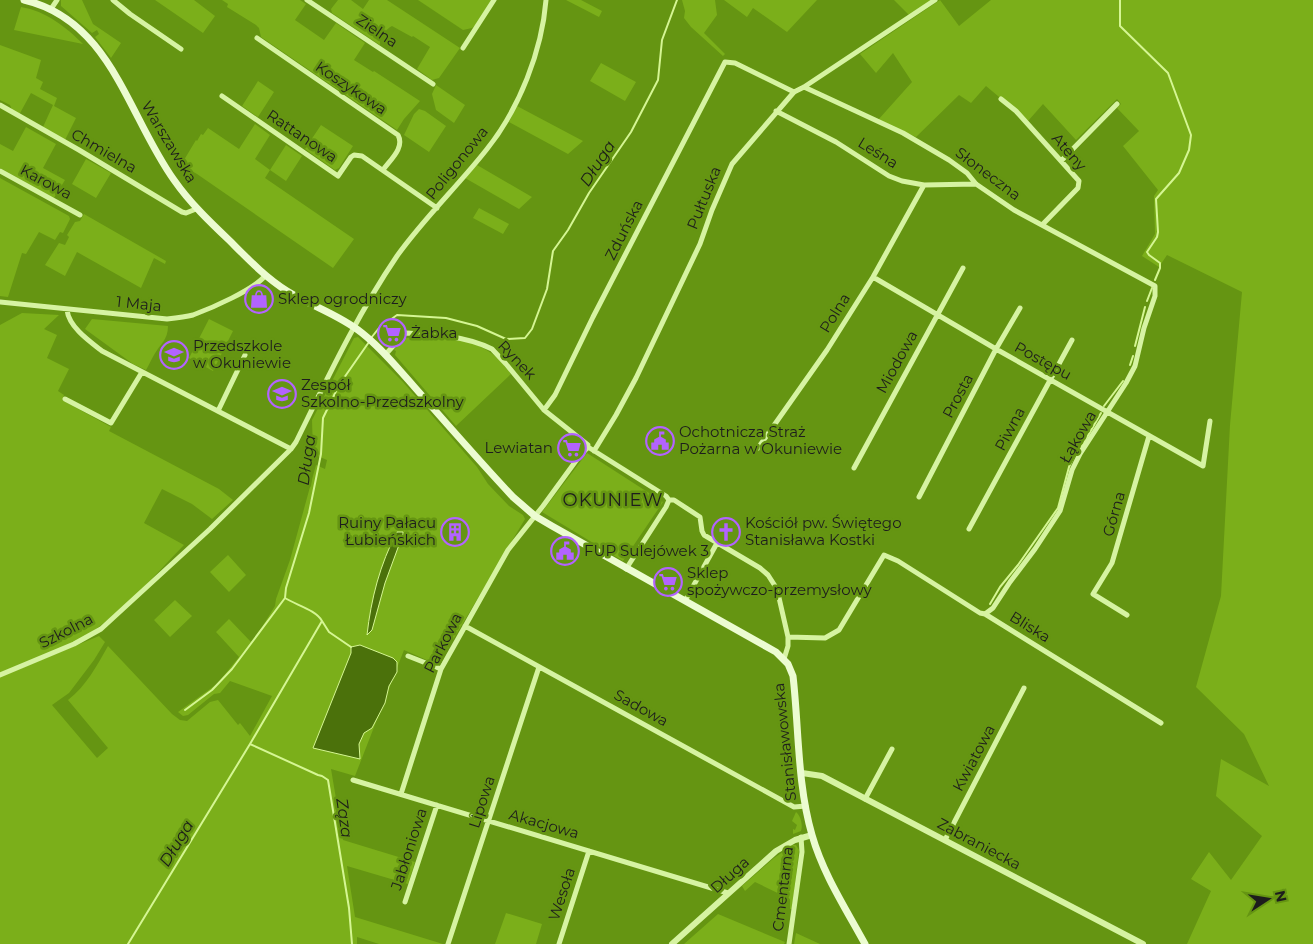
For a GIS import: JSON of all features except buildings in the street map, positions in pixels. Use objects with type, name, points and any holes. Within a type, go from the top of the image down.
[{"type":"main road","name":"Warszawska","points":[[24,0],[52,9],[77,25],[94,43],[114,74],[166,169],[196,209],[265,276],[296,296],[354,326],[385,355]]},
{"type":"main road","points":[[385,355],[513,497],[535,516],[776,652],[784,659]]},
{"type":"main road","name":"Stanisławowska","points":[[784,659],[793,676],[802,773],[812,835],[825,870],[865,944]]},
{"type":"street","points":[[52,9],[57,0]]},
{"type":"street","points":[[113,0],[181,50]]},
{"type":"street","name":"Zielna","points":[[307,0],[433,84]]},
{"type":"street","points":[[463,48],[494,0]]},
{"type":"street","name":"Poligonowa","points":[[354,326],[412,236],[488,148],[514,107],[538,46],[544,22],[546,0]]},
{"type":"street","name":"Pułtuska","points":[[594,451],[636,378],[700,244],[732,164],[794,92],[935,0]]},
{"type":"street","name":"Koszykowa","points":[[257,38],[398,135],[400,147],[383,170]]},
{"type":"street","name":"Zduńska","points":[[544,410],[556,395],[593,316],[725,62],[735,63],[794,92]]},
{"type":"street","name":"Słoneczna","points":[[804,87],[902,133],[949,160],[967,173],[976,184],[1014,210],[1155,286]]},
{"type":"street","name":"Rattanowa","points":[[222,96],[338,176],[351,157],[354,155],[362,156],[436,208]]},
{"type":"street","name":"Ateny","points":[[1000,99],[1016,111],[1079,181],[1078,188],[1042,225]]},
{"type":"street","points":[[1061,161],[1117,104]]},
{"type":"street","name":"Chmielna","points":[[0,105],[182,212],[186,213],[196,209]]},
{"type":"street","name":"Leśna","points":[[776,111],[844,146],[889,176],[902,181],[924,185],[976,184]]},
{"type":"street","name":"Karowa","points":[[0,171],[80,215]]},
{"type":"street","name":"Polna","points":[[758,448],[827,350],[873,277],[924,185]]},
{"type":"street","name":"Miodowa","points":[[854,468],[963,268]]},
{"type":"street","name":"1 Maja","points":[[0,302],[167,319],[180,318],[226,300],[258,283],[265,276]]},
{"type":"street","name":"Postępu","points":[[873,277],[1203,466],[1210,421]]},
{"type":"street","name":"Łąkowa","points":[[985,614],[993,608],[1060,511],[1072,470],[1080,454],[1135,366],[1144,328],[1155,296],[1155,286]]},
{"type":"street","name":"Prosta","points":[[919,497],[996,349],[1020,308]]},
{"type":"street","points":[[67,310],[67,314],[76,328],[102,351],[291,449],[354,326]]},
{"type":"street","name":"Rynek","points":[[385,355],[405,333],[453,337],[480,343],[492,349],[544,410],[588,445],[588,447],[700,518],[703,533],[760,568],[768,575],[777,590],[788,637]]},
{"type":"street","name":"Piwna","points":[[969,529],[1072,340]]},
{"type":"street","points":[[218,411],[246,355]]},
{"type":"street","points":[[65,400],[111,423],[142,372]]},
{"type":"street","name":"Górna","points":[[1127,615],[1092,594],[1112,564],[1149,436]]},
{"type":"street","points":[[535,516],[588,447]]},
{"type":"street","name":"Szkolna","points":[[0,675],[74,644],[99,630],[210,529],[291,449]]},
{"type":"street","points":[[626,569],[669,500]]},
{"type":"street","name":"Parkowa","points":[[402,794],[440,669],[508,550],[535,516]]},
{"type":"street","points":[[685,601],[717,543]]},
{"type":"street","name":"Bliska","points":[[788,637],[825,638],[839,630],[884,555],[898,561],[1161,723]]},
{"type":"street","name":"Sadowa","points":[[465,626],[794,807],[806,806]]},
{"type":"street","points":[[784,659],[788,646],[788,637]]},
{"type":"street","points":[[408,656],[440,669]]},
{"type":"street","name":"Lipowa","points":[[448,944],[539,667]]},
{"type":"street","name":"Kwiatowa","points":[[945,840],[1024,688]]},
{"type":"street","points":[[865,798],[892,749]]},
{"type":"street","name":"Zabraniecka","points":[[802,773],[822,776],[1143,944]]},
{"type":"street","name":"Akacjowa","points":[[352,780],[728,893]]},
{"type":"street","name":"Jabłoniowa","points":[[405,902],[437,805]]},
{"type":"street","name":"Długa","points":[[672,944],[776,851],[786,844],[812,835]]},
{"type":"street","name":"Cmentarna","points":[[789,944],[801,860],[801,838]]},
{"type":"street","name":"Wesoła","points":[[560,944],[589,851]]},
{"type":"shaded area","points":[[61,0],[82,0],[93,24],[121,43],[111,58],[95,37],[99,34],[97,30],[92,33],[61,6]]},
{"type":"shaded area","points":[[155,0],[194,0],[215,16],[203,33]]},
{"type":"shaded area","points":[[222,0],[300,0],[306,4],[295,20],[324,40],[336,23],[365,43],[354,60],[420,101],[397,130],[261,37],[259,28],[256,25],[227,7],[228,4]]},
{"type":"shaded area","points":[[338,0],[351,0],[363,9],[369,0],[387,0],[460,48],[439,78],[432,80],[417,69],[430,47],[392,26],[383,34],[380,45],[332,13],[331,9]]},
{"type":"shaded area","points":[[418,0],[492,0],[476,25],[463,30]]},
{"type":"shaded area","points":[[566,0],[581,0],[602,11],[599,17]]},
{"type":"shaded area","points":[[682,0],[715,0],[717,15],[704,33],[725,54],[723,56],[691,27],[684,18],[685,11]]},
{"type":"shaded area","points":[[724,0],[817,0],[787,32],[753,8],[747,17]]},
{"type":"shaded area","points":[[894,0],[932,0],[910,16]]},
{"type":"shaded area","points":[[940,0],[959,26],[991,0],[1313,0],[1313,944],[1187,944],[1211,891],[1191,879],[1209,852],[1231,880],[1262,836],[1216,796],[1221,759],[1269,786],[1244,734],[1196,687],[1221,596],[1230,425],[1242,292],[1167,255],[1159,267],[1142,256],[1155,234],[1154,196],[1158,190],[1123,146],[1139,131],[1117,108],[1121,104],[1117,99],[1076,140],[1043,104],[1028,121],[986,86],[971,103],[959,95],[916,137],[878,120],[912,82],[893,53],[876,73],[860,54]]},
{"type":"shaded area","points":[[21,7],[47,16],[83,44],[14,30]]},
{"type":"shaded area","points":[[0,45],[41,60],[36,78],[43,82],[40,89],[57,98],[54,106],[76,118],[65,140],[43,127],[53,105],[31,93],[19,115],[12,110],[10,105],[0,100]]},
{"type":"shaded area","points":[[601,63],[636,82],[625,101],[590,81]]},
{"type":"shaded area","points":[[258,81],[274,92],[258,117],[242,106]]},
{"type":"shaded area","points":[[436,85],[465,105],[454,123],[436,110],[432,94]]},
{"type":"shaded area","points":[[517,106],[583,141],[568,154],[509,122]]},
{"type":"shaded area","points":[[419,109],[425,111],[446,126],[429,152],[404,135],[414,114]]},
{"type":"shaded area","points":[[255,124],[270,135],[255,159],[270,170],[265,178],[354,239],[333,268],[197,174],[181,165],[196,140],[208,128],[239,149]]},
{"type":"shaded area","points":[[321,125],[353,146],[339,168],[335,170],[305,149]]},
{"type":"shaded area","points":[[26,127],[56,144],[43,168],[65,180],[54,198],[0,168],[0,144],[13,151]]},
{"type":"shaded area","points":[[286,145],[302,156],[286,181],[270,170]]},
{"type":"shaded area","points":[[86,159],[111,173],[96,198],[72,184]]},
{"type":"shaded area","points":[[477,165],[532,197],[519,209],[465,178]]},
{"type":"shaded area","points":[[0,178],[69,216],[70,219],[63,233],[60,232],[55,240],[39,232],[26,254],[22,253],[8,297],[0,296]]},
{"type":"shaded area","points":[[479,208],[509,224],[503,234],[473,218]]},
{"type":"shaded area","points":[[84,214],[166,261],[165,264],[154,258],[141,288],[77,252],[65,276],[45,265],[59,243],[65,245],[69,237],[67,235],[75,222],[80,221]]},
{"type":"shaded area","points":[[22,313],[59,315],[44,329],[57,335],[47,358],[69,369],[58,391],[64,395],[62,400],[111,427],[109,431],[219,489],[233,500],[212,519],[192,504],[162,489],[144,523],[184,545],[128,602],[105,623],[82,639],[0,673],[0,325]]},
{"type":"shaded area","points":[[92,319],[168,326],[168,331],[146,370],[133,364],[85,329]]},
{"type":"shaded area","points":[[209,319],[233,331],[213,371],[189,358]]},
{"type":"shaded area","points":[[358,337],[403,382],[477,467],[488,484],[509,506],[523,515],[525,519],[438,665],[404,650],[355,776],[331,769],[343,840],[415,862],[408,884],[347,866],[355,917],[443,944],[379,944],[357,937],[357,944],[0,944],[0,677],[99,636],[105,642],[94,660],[69,693],[52,705],[97,758],[108,748],[68,700],[86,682],[108,646],[172,714],[180,720],[187,721],[210,702],[218,700],[238,725],[240,723],[250,736],[272,696],[230,681],[220,693],[214,694],[188,715],[183,716],[178,712],[217,684],[239,657],[216,632],[229,619],[251,642],[275,606],[290,560],[316,465],[325,469],[327,460],[313,454],[312,420],[354,338]]},
{"type":"shaded area","points":[[404,338],[439,338],[464,341],[486,349],[511,374],[456,426],[395,355],[396,351],[394,350]]},
{"type":"shaded area","points":[[587,453],[663,502],[623,561],[542,512]]},
{"type":"shaded area","points":[[397,532],[403,532],[403,534],[385,583],[372,630],[367,635],[377,582]]},
{"type":"shaded area","points":[[228,555],[246,575],[229,592],[210,572]]},
{"type":"shaded area","points":[[175,600],[192,616],[170,637],[154,620]]},
{"type":"shaded area","points":[[360,645],[393,658],[397,662],[397,672],[389,686],[385,703],[372,728],[364,733],[359,744],[360,759],[313,748],[351,653],[351,647]]},
{"type":"shaded area","points":[[796,812],[800,818],[802,829],[793,834],[793,829],[795,830],[797,825],[792,821]]},
{"type":"shaded area","points":[[793,845],[796,845],[799,850],[792,909],[790,909],[790,899],[755,882],[745,891],[742,886],[774,858]]},
{"type":"shaded area","points":[[506,913],[542,924],[536,944],[495,944]]},
{"type":"shaded area","points":[[718,914],[785,942],[784,944],[684,944]]},
{"type":"shaded area","points":[[796,933],[820,944],[794,944]]},
{"type":"waterway","name":"Długa","points":[[371,338],[379,328],[397,315],[446,318],[477,326],[506,339],[525,338],[532,329],[547,289],[553,251],[568,230],[589,193],[631,132],[658,80],[662,40],[677,0]]},
{"type":"waterway","points":[[1120,0],[1120,26],[1168,73],[1191,135],[1189,150],[1179,173],[1156,199],[1158,232],[1157,237],[1147,252],[1160,263],[1155,280]]},
{"type":"waterway","points":[[1147,301],[1152,288]]},
{"type":"waterway","points":[[1135,346],[1145,307]]},
{"type":"waterway","name":"Długa","points":[[128,944],[250,744],[322,621],[311,611],[285,598],[286,588],[309,513],[321,454],[323,418],[339,385],[369,342]]},
{"type":"waterway","points":[[1130,365],[1133,356]]},
{"type":"waterway","points":[[1104,406],[1123,381]]},
{"type":"waterway","points":[[990,604],[1000,587],[1058,508],[1069,467],[1075,453],[1081,448],[1101,413]]},
{"type":"waterway","points":[[185,710],[212,690],[232,669],[285,598]]},
{"type":"waterway","points":[[322,621],[329,632],[351,647]]},
{"type":"waterway","name":"Ząza","points":[[250,744],[328,780],[349,908],[352,944]]},
{"type":"place","name":"Sklep ogrodniczy","points":[[259,299]]},
{"type":"place","name":"Żabka","points":[[392,333]]},
{"type":"place","name":"Przedszkole w Okuniewie","points":[[174,355]]},
{"type":"place","name":"Zespół Szkolno-Przedszkolny","points":[[282,394]]},
{"type":"place","name":"Ochotnicza Straż Pożarna w Okuniewie","points":[[660,441]]},
{"type":"place","name":"Lewiatan","points":[[572,448]]},
{"type":"place","name":"Ruiny Pałacu Łubieńskich","points":[[455,532]]},
{"type":"place","name":"Kościół pw. Świętego Stanisława Kostki","points":[[726,532]]},
{"type":"place","name":"FUP Sulejówek 3","points":[[565,551]]},
{"type":"place","name":"Sklep spożywczo-przemysłowy","points":[[668,582]]},
{"type":"district","name":"OKUNIEW","points":[[613,500]]}]
